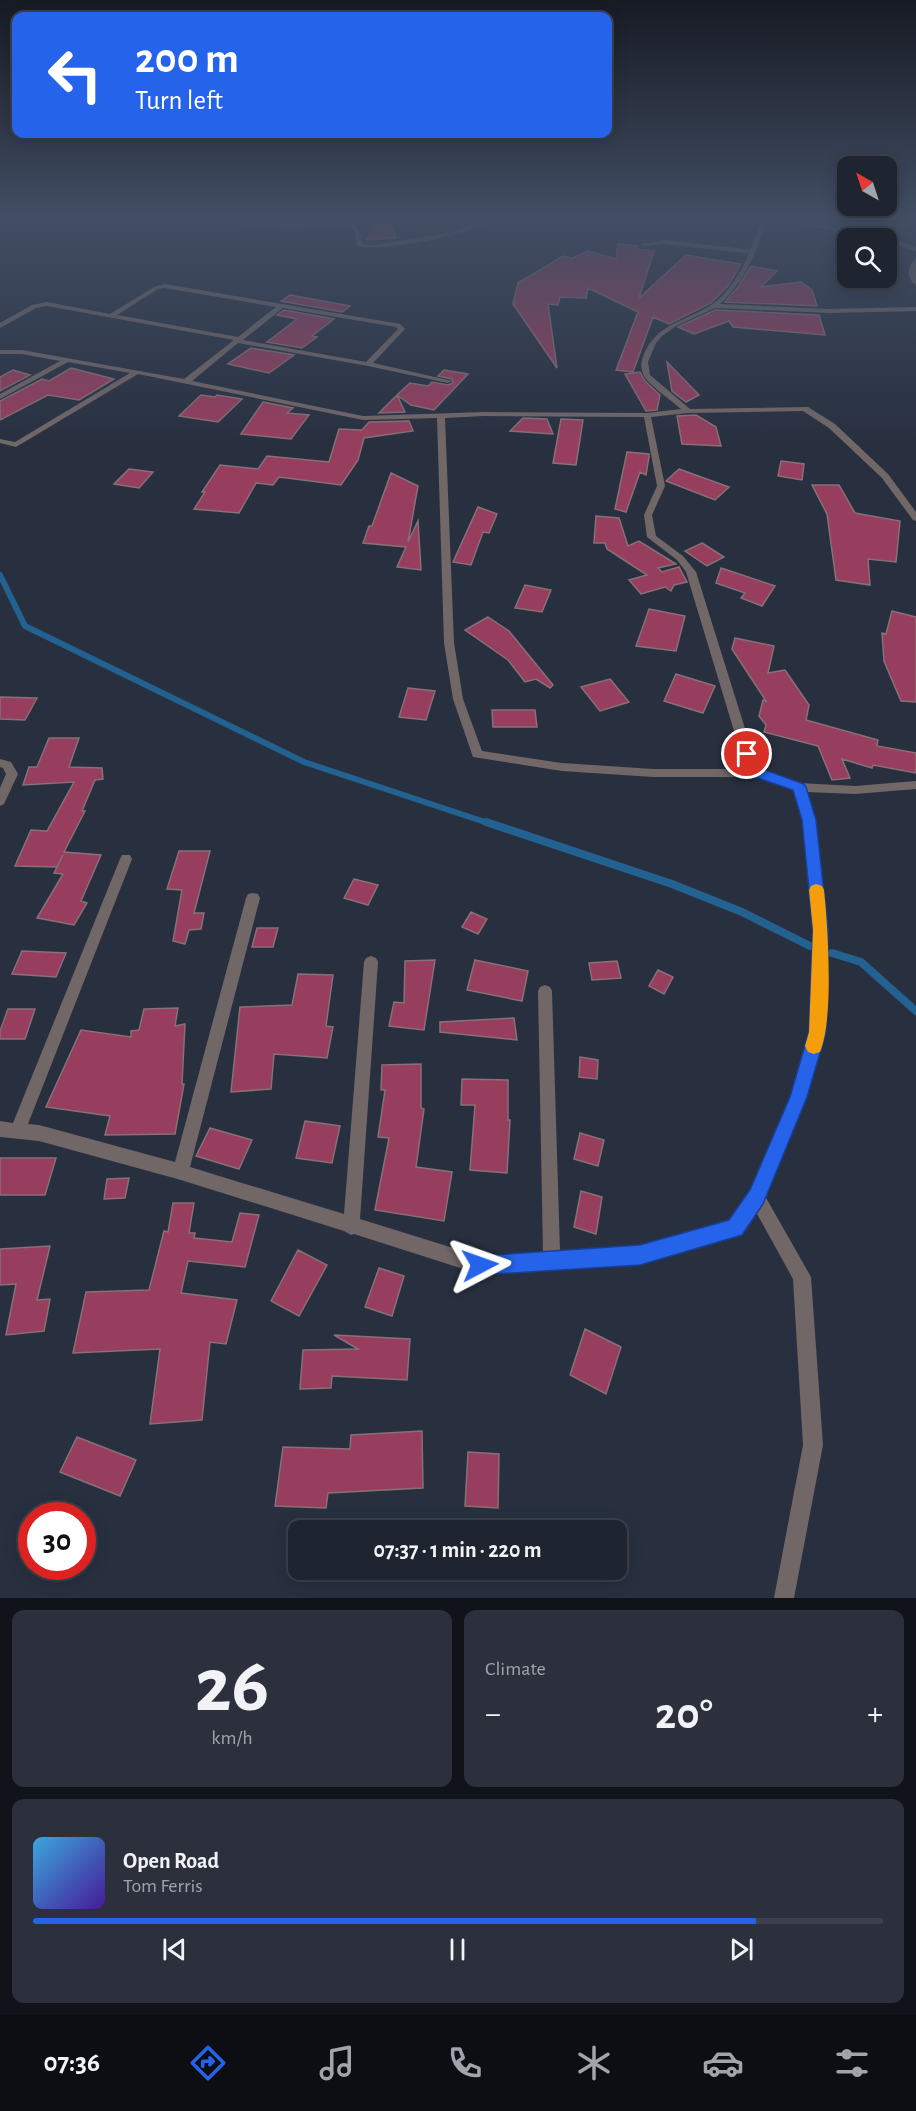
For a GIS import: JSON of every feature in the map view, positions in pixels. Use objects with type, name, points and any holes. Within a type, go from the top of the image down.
[{"type":"street","points":[[111,316],[147,294]]},
{"type":"street","points":[[212,294],[398,325],[402,330],[368,364]]},
{"type":"street","points":[[688,411],[647,376],[644,362],[654,341],[662,332],[714,306],[726,294]]},
{"type":"street","points":[[0,326],[34,306],[47,304],[448,381]]},
{"type":"street","points":[[187,381],[282,305]]},
{"type":"street","points":[[714,306],[830,311],[916,309]]},
{"type":"street","points":[[0,352],[22,352],[187,381],[363,418],[441,415],[647,415],[688,411],[805,409],[832,426],[885,476],[916,518]]},
{"type":"street","points":[[0,397],[66,360]]},
{"type":"street","points":[[0,441],[16,445],[137,372]]},
{"type":"street","points":[[441,415],[449,644],[458,699],[477,754],[562,767],[653,773],[757,772],[799,787],[855,790],[916,785]]},
{"type":"street","points":[[647,415],[661,486],[648,514],[652,537],[680,558],[691,572],[747,754],[757,772]]},
{"type":"street","points":[[0,763],[7,765],[12,774],[0,801]]},
{"type":"street","points":[[0,1129],[39,1133],[181,1172],[351,1227],[480,1265],[640,1255],[735,1228],[756,1197],[798,1097],[818,1032],[821,930],[809,820],[799,787]]},
{"type":"street","points":[[18,1130],[126,859]]},
{"type":"street","points":[[181,1172],[253,898]]},
{"type":"street","points":[[351,1227],[371,963]]},
{"type":"street","points":[[545,991],[552,1261]]},
{"type":"street","points":[[756,1197],[802,1277],[803,1289],[813,1445],[784,1598]]},
{"type":"building","points":[[515,294],[587,294],[586,298],[560,297],[558,305],[548,304],[557,368],[513,304]]},
{"type":"building","points":[[600,294],[640,294],[639,298],[644,294],[720,294],[711,303],[669,324],[653,317],[633,372],[616,370],[638,312]]},
{"type":"building","points":[[732,294],[813,294],[817,306],[725,302]]},
{"type":"building","points":[[290,295],[350,306],[342,312],[281,301]]},
{"type":"building","points":[[284,310],[334,319],[312,336],[317,337],[302,348],[267,342],[297,319],[277,315]]},
{"type":"building","points":[[715,310],[819,315],[825,335],[733,327],[729,321],[694,334],[678,327]]},
{"type":"building","points":[[251,348],[294,355],[269,373],[228,364]]},
{"type":"building","points":[[667,362],[699,395],[686,402],[672,391]]},
{"type":"building","points":[[71,368],[114,379],[79,400],[48,395],[0,420],[0,401],[42,379],[49,381]]},
{"type":"building","points":[[13,370],[30,375],[0,391],[0,377]]},
{"type":"building","points":[[444,370],[468,374],[434,410],[411,405],[397,395],[410,383],[428,386],[432,382],[448,385],[453,383],[452,379],[438,376]]},
{"type":"building","points":[[640,372],[645,381],[660,395],[657,410],[646,411],[625,374]]},
{"type":"building","points":[[201,395],[242,399],[218,422],[179,416]]},
{"type":"building","points":[[397,395],[405,412],[379,413]]},
{"type":"building","points":[[263,402],[293,408],[287,413],[309,415],[291,439],[241,434]]},
{"type":"building","points":[[696,415],[716,427],[721,446],[682,444],[677,416]]},
{"type":"building","points":[[523,418],[547,419],[553,434],[510,431]]},
{"type":"building","points":[[561,419],[583,420],[576,465],[553,463]]},
{"type":"building","points":[[409,421],[413,431],[364,438],[358,460],[341,485],[279,477],[273,485],[256,483],[239,513],[194,509],[220,465],[258,469],[267,456],[329,462],[339,429],[362,430],[369,422]]},
{"type":"building","points":[[627,452],[649,454],[649,457],[646,475],[640,472],[626,512],[615,509]]},
{"type":"building","points":[[781,461],[804,464],[802,480],[778,476]]},
{"type":"building","points":[[129,469],[153,472],[139,488],[114,484]]},
{"type":"building","points":[[679,469],[729,487],[715,500],[666,481]]},
{"type":"building","points":[[391,473],[418,486],[408,542],[418,521],[421,570],[397,567],[406,547],[363,543],[369,526],[372,526]]},
{"type":"building","points":[[812,485],[839,485],[855,513],[900,521],[896,562],[868,559],[870,585],[836,580],[827,514]]},
{"type":"building","points":[[478,507],[497,514],[489,533],[483,532],[471,565],[453,562]]},
{"type":"building","points":[[596,516],[619,518],[628,546],[639,541],[676,564],[658,568],[662,572],[679,567],[687,582],[674,585],[671,591],[665,587],[641,594],[629,580],[647,575],[607,549],[605,543],[594,543]]},
{"type":"building","points":[[702,543],[724,557],[707,566],[685,551]]},
{"type":"building","points":[[721,568],[775,586],[762,606],[741,598],[745,593],[716,583]]},
{"type":"building","points":[[525,585],[551,590],[542,612],[515,608]]},
{"type":"building","points":[[649,609],[685,616],[676,651],[636,646]]},
{"type":"building","points":[[892,611],[916,617],[916,702],[901,701],[884,661],[882,633],[886,634]]},
{"type":"building","points":[[488,617],[509,631],[553,685],[550,688],[536,679],[525,682],[508,660],[465,630]]},
{"type":"building","points":[[735,638],[774,646],[768,673],[785,670],[809,705],[806,720],[878,740],[877,746],[916,753],[916,773],[873,765],[872,768],[842,759],[850,778],[832,780],[818,746],[764,732],[766,725],[759,716],[763,700],[766,701],[732,649]]},
{"type":"building","points":[[676,674],[715,686],[703,713],[664,701]]},
{"type":"building","points":[[610,679],[629,702],[600,711],[581,687]]},
{"type":"building","points":[[408,688],[435,691],[426,720],[399,717]]},
{"type":"building","points":[[0,697],[37,698],[25,720],[0,719]]},
{"type":"building","points":[[492,710],[535,710],[537,727],[493,727]]},
{"type":"building","points":[[49,738],[79,738],[69,767],[102,768],[103,779],[95,780],[82,811],[85,811],[64,852],[101,855],[81,901],[87,903],[74,925],[37,918],[63,874],[54,873],[57,867],[15,866],[31,830],[47,831],[74,782],[23,785],[29,767],[37,767]]},
{"type":"building","points":[[179,851],[210,851],[194,913],[204,913],[201,929],[189,930],[185,944],[173,941],[182,890],[167,889]]},
{"type":"building","points":[[354,879],[378,885],[368,905],[344,898]]},
{"type":"building","points":[[471,912],[487,919],[478,934],[462,927]]},
{"type":"building","points":[[257,928],[278,928],[273,947],[252,947]]},
{"type":"building","points":[[22,951],[66,953],[56,977],[12,974]]},
{"type":"building","points":[[435,960],[424,1030],[389,1026],[394,1002],[404,1003],[405,961]]},
{"type":"building","points":[[475,960],[528,971],[522,1001],[467,990]]},
{"type":"building","points":[[617,961],[621,978],[592,980],[589,963]]},
{"type":"building","points":[[658,970],[673,977],[664,994],[649,986]]},
{"type":"building","points":[[298,974],[333,975],[326,1026],[333,1027],[327,1058],[274,1054],[271,1089],[231,1092],[240,1007],[292,1005]]},
{"type":"building","points":[[178,1008],[175,1026],[185,1024],[182,1084],[184,1084],[175,1134],[105,1135],[110,1116],[46,1107],[81,1030],[131,1037],[131,1031],[139,1030],[144,1009]]},
{"type":"building","points":[[8,1009],[35,1009],[25,1039],[0,1039],[0,1031]]},
{"type":"building","points":[[514,1018],[517,1040],[440,1032],[440,1022]]},
{"type":"building","points":[[580,1057],[598,1060],[597,1079],[579,1077]]},
{"type":"building","points":[[421,1064],[421,1108],[424,1109],[416,1167],[452,1172],[444,1221],[375,1210],[389,1138],[378,1137],[385,1090],[381,1090],[382,1065]]},
{"type":"building","points":[[462,1079],[508,1080],[508,1120],[510,1120],[507,1173],[470,1170],[475,1105],[461,1105]]},
{"type":"building","points":[[305,1121],[340,1126],[332,1163],[296,1158]]},
{"type":"building","points":[[210,1128],[252,1140],[239,1169],[196,1156]]},
{"type":"building","points":[[580,1133],[604,1140],[598,1166],[574,1159]]},
{"type":"building","points":[[0,1158],[56,1158],[45,1195],[0,1195]]},
{"type":"building","points":[[129,1178],[125,1198],[104,1199],[107,1179]]},
{"type":"building","points":[[581,1191],[602,1197],[596,1234],[574,1227]]},
{"type":"building","points":[[173,1203],[194,1203],[189,1233],[195,1233],[194,1238],[232,1242],[240,1213],[259,1215],[245,1267],[188,1261],[181,1293],[237,1300],[226,1344],[210,1342],[202,1420],[150,1424],[160,1349],[73,1353],[86,1292],[149,1290],[164,1231],[168,1232]]},
{"type":"building","points":[[50,1246],[37,1300],[50,1299],[44,1331],[6,1335],[16,1284],[0,1285],[0,1249]]},
{"type":"building","points":[[298,1250],[327,1265],[299,1316],[271,1301]]},
{"type":"building","points":[[379,1268],[404,1276],[392,1316],[365,1307]]},
{"type":"building","points":[[585,1329],[621,1347],[606,1394],[570,1375]]},
{"type":"building","points":[[334,1335],[410,1339],[407,1380],[332,1376],[331,1388],[300,1389],[303,1350],[358,1349]]},
{"type":"building","points":[[422,1431],[423,1488],[328,1493],[326,1508],[275,1506],[283,1447],[350,1449],[351,1435]]},
{"type":"building","points":[[77,1437],[136,1460],[120,1496],[60,1472]]},
{"type":"building","points":[[468,1452],[499,1454],[498,1508],[465,1506]]},
{"type":"waterway","points":[[0,575],[25,626],[304,762],[491,824]]},
{"type":"waterway","points":[[486,822],[672,884],[742,912],[810,946]]},
{"type":"waterway","points":[[832,953],[861,962],[916,1011]]},
{"type":"slow traffic","points":[[814,1046],[818,1032],[821,930],[816,890]]},
{"type":"route","points":[[480,1265],[640,1255],[735,1228],[756,1197],[798,1097],[818,1032],[821,930],[809,820],[799,787],[757,772],[747,754]]}]
